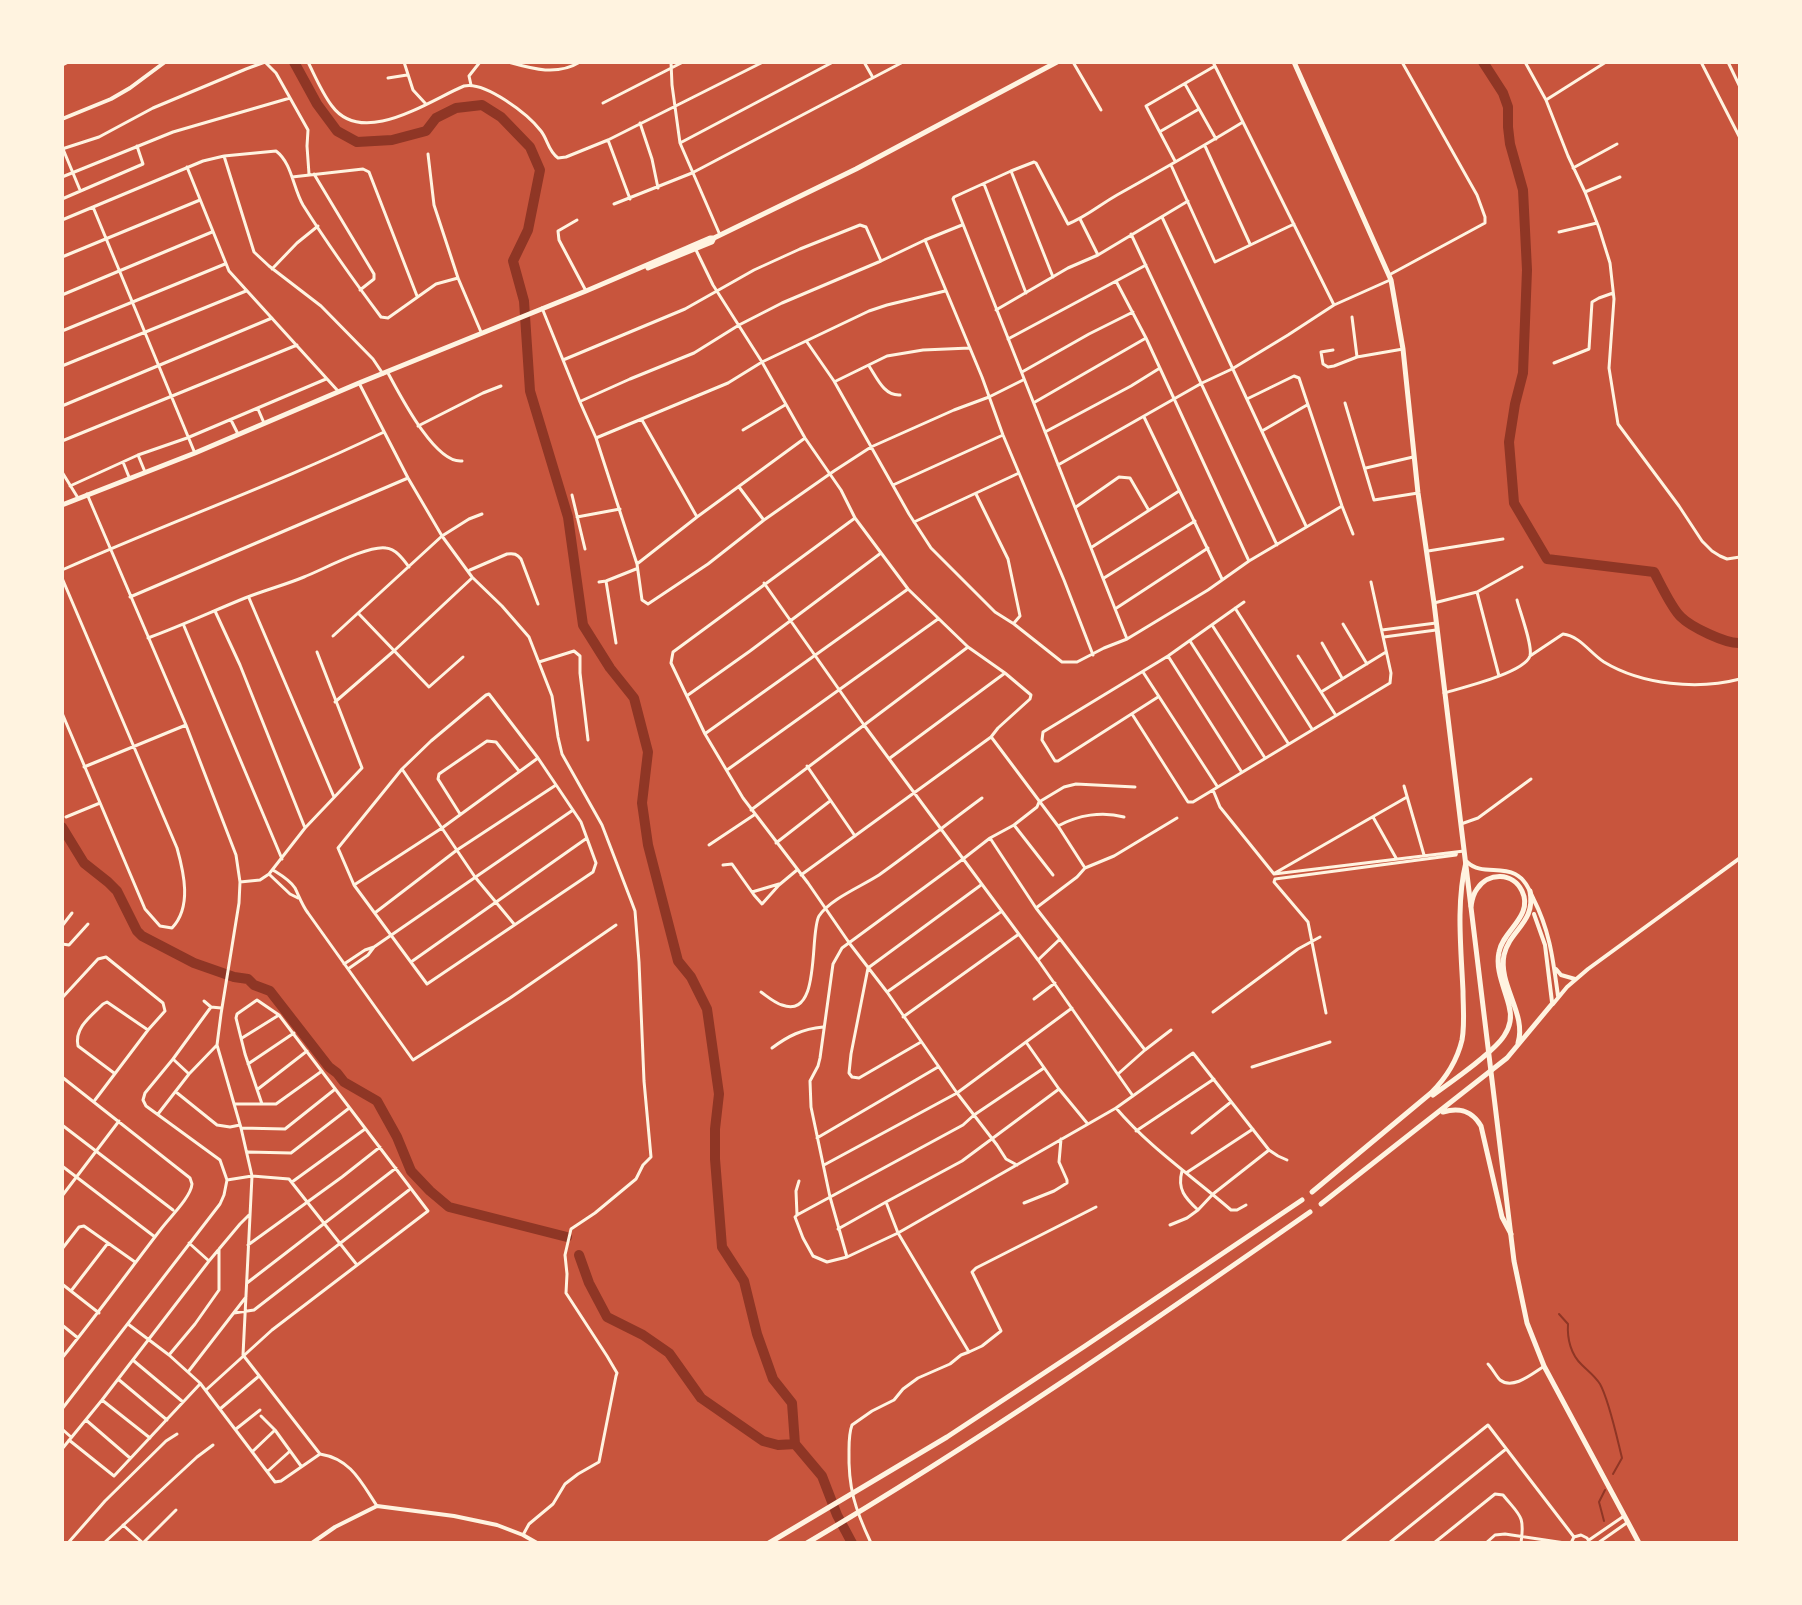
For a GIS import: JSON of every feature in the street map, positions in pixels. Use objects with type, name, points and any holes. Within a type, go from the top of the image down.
[{"type":"main road","points":[[62,119],[111,99],[165,62]]},
{"type":"main road","points":[[62,505],[195,453],[717,236],[856,169],[1057,62]]},
{"type":"main road","points":[[1294,62],[1390,278],[1403,349],[1418,493],[1461,824],[1461,851],[1466,861],[1511,1234],[1527,1323],[1544,1366],[1623,1521],[1639,1543]]},
{"type":"main road","points":[[623,276],[696,249],[712,242],[717,236]]},
{"type":"main road","points":[[1321,1204],[1491,1072],[1576,979],[1740,858]]},
{"type":"main road","points":[[1466,861],[1478,869],[1516,874],[1524,882],[1548,930],[1558,997]]},
{"type":"main road","points":[[1413,1109],[1446,1077],[1462,1039],[1460,910],[1461,881],[1466,861]]},
{"type":"main road","points":[[1312,1192],[1499,1043],[1509,1025],[1510,1012],[1499,968],[1499,953],[1504,939],[1523,912],[1524,896],[1514,881],[1493,877],[1479,885],[1471,906]]},
{"type":"main road","points":[[1516,1048],[1520,1028],[1504,956],[1529,915],[1530,891]]},
{"type":"main road","points":[[1534,914],[1545,945],[1552,1004]]},
{"type":"main road","points":[[1554,967],[1561,975],[1576,979]]},
{"type":"main road","points":[[1435,1116],[1461,1110],[1473,1115],[1481,1126],[1502,1217],[1511,1234]]},
{"type":"main road","points":[[772,1541],[947,1437],[1302,1200]]},
{"type":"main road","points":[[807,1543],[877,1502],[1096,1359],[1310,1212]]},
{"type":"main road","points":[[312,1543],[335,1527],[377,1506],[497,1525],[537,1543]]},
{"type":"street","points":[[308,62],[332,107],[359,123],[371,124],[401,117],[425,103],[471,85],[485,88],[532,121],[558,158],[608,140],[763,62]]},
{"type":"street","points":[[404,62],[413,90],[425,103]]},
{"type":"street","points":[[471,85],[469,76],[480,62]]},
{"type":"street","points":[[508,62],[554,71],[566,70],[580,62]]},
{"type":"street","points":[[671,62],[680,143],[717,236]]},
{"type":"street","points":[[603,103],[683,62]]},
{"type":"street","points":[[680,143],[833,62]]},
{"type":"street","points":[[864,62],[873,78]]},
{"type":"street","points":[[614,204],[692,173],[903,62]]},
{"type":"street","points":[[1073,62],[1101,110]]},
{"type":"street","points":[[1058,465],[1232,369],[1334,305],[1390,278],[1485,223],[1477,195],[1402,62]]},
{"type":"street","points":[[1525,62],[1546,100],[1585,192],[1610,263],[1613,293],[1609,368],[1618,424],[1702,541],[1727,559],[1740,557]]},
{"type":"street","points":[[1546,100],[1606,62]]},
{"type":"street","points":[[1701,62],[1740,138]]},
{"type":"street","points":[[1728,62],[1740,87]]},
{"type":"street","points":[[80,191],[63,149],[99,137],[153,108],[267,63],[276,73],[309,133],[307,146],[312,174],[374,274],[374,279],[360,290]]},
{"type":"street","points":[[1294,224],[1215,262],[1146,106],[1214,64],[1294,224],[1334,305]]},
{"type":"street","points":[[388,78],[407,75]]},
{"type":"street","points":[[1185,84],[1216,139]]},
{"type":"street","points":[[62,177],[173,132],[290,98]]},
{"type":"street","points":[[1160,132],[1199,109]]},
{"type":"street","points":[[1127,639],[953,203],[954,197],[1036,163],[1068,224],[1243,122]]},
{"type":"street","points":[[640,123],[658,188]]},
{"type":"street","points":[[608,140],[630,199]]},
{"type":"street","points":[[1573,168],[1617,144]]},
{"type":"street","points":[[62,199],[143,164],[137,146]]},
{"type":"street","points":[[1205,146],[1251,245]]},
{"type":"street","points":[[62,220],[187,167],[224,156],[276,151],[292,177],[301,201],[381,317],[388,318],[436,284],[458,278]]},
{"type":"street","points":[[428,154],[434,205],[458,278],[481,332]]},
{"type":"street","points":[[224,156],[249,240],[261,260],[321,306],[385,373],[418,426],[447,457],[455,462],[462,461]]},
{"type":"street","points":[[187,167],[225,264],[338,391]]},
{"type":"street","points":[[292,177],[363,169],[369,172],[417,296]]},
{"type":"street","points":[[1011,171],[1053,277]]},
{"type":"street","points":[[1585,192],[1620,177]]},
{"type":"street","points":[[984,184],[1026,293]]},
{"type":"street","points":[[62,257],[200,200]]},
{"type":"street","points":[[996,310],[1098,255],[1188,201]]},
{"type":"street","points":[[93,207],[195,453]]},
{"type":"street","points":[[1162,217],[1306,526]]},
{"type":"street","points":[[1080,219],[1098,255]]},
{"type":"street","points":[[577,220],[558,231],[559,240],[586,291]]},
{"type":"street","points":[[1559,232],[1597,223]]},
{"type":"street","points":[[563,360],[685,309],[754,270],[860,225],[866,227],[881,261]]},
{"type":"street","points":[[580,402],[694,353],[782,303],[962,225]]},
{"type":"street","points":[[272,269],[318,226]]},
{"type":"street","points":[[62,295],[212,232]]},
{"type":"street","points":[[1131,234],[1277,545]]},
{"type":"street","points":[[925,240],[1093,656]]},
{"type":"street","points":[[696,249],[717,291],[805,438],[841,490],[855,518],[908,589],[968,647],[1031,695],[991,737],[801,875]]},
{"type":"street","points":[[62,331],[225,264]]},
{"type":"street","points":[[1008,339],[1146,265]]},
{"type":"street","points":[[1116,281],[1146,338],[1249,561]]},
{"type":"street","points":[[62,366],[246,291]]},
{"type":"street","points":[[596,438],[728,383],[762,362],[869,311],[945,291]]},
{"type":"street","points":[[1554,363],[1589,349],[1592,302],[1613,293]]},
{"type":"street","points":[[542,308],[596,438],[620,509],[642,600],[648,604],[871,447],[1024,379]]},
{"type":"street","points":[[1022,372],[1133,312]]},
{"type":"street","points":[[1352,317],[1357,357]]},
{"type":"street","points":[[62,406],[272,318]]},
{"type":"street","points":[[1034,403],[1146,338]]},
{"type":"street","points":[[807,342],[834,381],[931,548],[995,612],[1062,662],[1077,662],[1127,639],[1342,506]]},
{"type":"street","points":[[62,441],[297,345]]},
{"type":"street","points":[[834,381],[887,356],[923,350],[970,348]]},
{"type":"street","points":[[1333,350],[1321,352],[1323,364],[1328,367],[1357,357],[1403,349]]},
{"type":"street","points":[[869,366],[887,392],[892,396],[900,395]]},
{"type":"street","points":[[1045,432],[1160,368]]},
{"type":"street","points":[[1247,399],[1296,376],[1299,378],[1353,534]]},
{"type":"street","points":[[70,486],[326,379]]},
{"type":"street","points":[[359,383],[442,536],[472,577],[527,633],[552,696],[562,754],[602,825],[635,911],[651,1157],[636,1179],[571,1229],[565,1255],[566,1293],[617,1373],[601,1458],[597,1465],[565,1484],[553,1504],[529,1524],[523,1535]]},
{"type":"street","points":[[418,426],[501,386]]},
{"type":"street","points":[[1345,403],[1374,500],[1418,493]]},
{"type":"street","points":[[743,430],[785,405]]},
{"type":"street","points":[[1262,431],[1307,405]]},
{"type":"street","points":[[258,409],[264,423]]},
{"type":"street","points":[[1144,417],[1222,579]]},
{"type":"street","points":[[231,420],[238,434]]},
{"type":"street","points":[[642,420],[697,517]]},
{"type":"street","points":[[62,570],[320,463],[384,432]]},
{"type":"street","points":[[893,485],[1003,435]]},
{"type":"street","points":[[599,582],[636,566],[805,438]]},
{"type":"street","points":[[138,455],[145,472]]},
{"type":"street","points":[[1366,468],[1414,457]]},
{"type":"street","points":[[123,462],[129,478]]},
{"type":"street","points":[[62,472],[78,498]]},
{"type":"street","points":[[914,522],[1020,472]]},
{"type":"street","points":[[1075,508],[1123,476],[1130,478],[1148,509]]},
{"type":"street","points":[[130,597],[408,478]]},
{"type":"street","points":[[739,487],[764,520]]},
{"type":"street","points":[[1092,547],[1179,491]]},
{"type":"street","points":[[87,494],[186,725],[233,845],[240,882],[237,921],[217,1045],[252,1176],[243,1355],[320,1454],[344,1462],[377,1506]]},
{"type":"street","points":[[976,494],[1008,559],[1020,616],[1014,624]]},
{"type":"street","points":[[572,495],[585,549]]},
{"type":"street","points":[[577,517],[620,509]]},
{"type":"street","points":[[333,636],[442,536],[482,514]]},
{"type":"street","points":[[855,518],[673,652],[673,668],[725,771],[753,812],[1006,1159],[1017,1165]]},
{"type":"street","points":[[1104,578],[1195,521]]},
{"type":"street","points":[[1426,552],[1503,539]]},
{"type":"street","points":[[148,638],[358,554],[385,547],[397,552],[409,567]]},
{"type":"street","points":[[1115,609],[1208,548]]},
{"type":"street","points":[[687,696],[881,553]]},
{"type":"street","points":[[469,570],[507,554],[517,555],[538,604]]},
{"type":"street","points":[[1434,603],[1477,592],[1522,567]]},
{"type":"street","points":[[335,702],[472,577]]},
{"type":"street","points":[[62,578],[177,848],[185,887],[179,921],[172,928],[156,923],[145,909],[62,713]]},
{"type":"street","points":[[606,581],[616,643]]},
{"type":"street","points":[[1132,714],[1188,802],[1193,802],[1390,683],[1391,673],[1371,582]]},
{"type":"street","points":[[764,583],[864,725],[1055,983],[1133,1096]]},
{"type":"street","points":[[705,734],[908,589]]},
{"type":"street","points":[[1477,592],[1499,676]]},
{"type":"street","points":[[248,596],[334,797]]},
{"type":"street","points":[[1517,600],[1530,656]]},
{"type":"street","points":[[1158,697],[1056,762],[1042,740],[1043,732],[1168,656],[1244,602]]},
{"type":"street","points":[[1235,608],[1312,729]]},
{"type":"street","points":[[215,611],[246,678],[305,828]]},
{"type":"street","points":[[358,613],[429,687],[463,657]]},
{"type":"street","points":[[725,771],[938,619]]},
{"type":"street","points":[[1382,630],[1436,623]]},
{"type":"street","points":[[1343,624],[1367,664]]},
{"type":"street","points":[[183,625],[282,859]]},
{"type":"street","points":[[1212,625],[1289,744]]},
{"type":"street","points":[[1415,626],[1416,633]]},
{"type":"street","points":[[1400,628],[1401,635]]},
{"type":"street","points":[[1384,637],[1437,630]]},
{"type":"street","points":[[1444,693],[1516,668],[1563,634],[1578,640],[1615,668],[1643,678],[1697,685],[1740,679]]},
{"type":"street","points":[[1190,641],[1265,758]]},
{"type":"street","points":[[1322,643],[1343,679]]},
{"type":"street","points":[[709,845],[807,766],[968,647]]},
{"type":"street","points":[[539,662],[574,651],[580,656],[588,740]]},
{"type":"street","points":[[240,882],[260,880],[269,874],[305,828],[362,768],[317,652]]},
{"type":"street","points":[[1321,692],[1386,652]]},
{"type":"street","points":[[1168,656],[1242,772]]},
{"type":"street","points":[[1298,656],[1336,715]]},
{"type":"street","points":[[1143,672],[1215,788],[1220,807],[1274,874]]},
{"type":"street","points":[[890,758],[1005,673]]},
{"type":"street","points":[[489,694],[538,758],[581,822],[596,863],[593,872],[427,984],[354,885],[338,848],[402,769],[489,694]]},
{"type":"street","points":[[84,767],[186,725]]},
{"type":"street","points":[[991,737],[1058,826],[1085,868]]},
{"type":"street","points":[[460,814],[438,779],[439,774],[487,741],[496,742],[519,771]]},
{"type":"street","points":[[354,885],[442,828],[538,758]]},
{"type":"street","points":[[807,766],[855,836]]},
{"type":"street","points":[[402,769],[475,877],[514,924]]},
{"type":"street","points":[[1461,824],[1478,818],[1531,779]]},
{"type":"street","points":[[847,1257],[816,1139],[810,1081],[818,1066],[833,964],[842,948],[990,838],[1014,825],[1039,802],[1064,787],[1076,784],[1135,787]]},
{"type":"street","points":[[375,913],[457,850],[556,785]]},
{"type":"street","points":[[1404,786],[1424,855]]},
{"type":"street","points":[[1274,874],[1407,797]]},
{"type":"street","points":[[761,992],[782,1006],[789,1007],[804,999],[814,967],[816,922],[825,908],[880,874],[982,798]]},
{"type":"street","points":[[776,843],[830,801]]},
{"type":"street","points":[[66,817],[100,803]]},
{"type":"street","points":[[346,967],[365,950],[374,947],[573,810]]},
{"type":"street","points":[[1058,826],[1075,817],[1109,814],[1124,817]]},
{"type":"street","points":[[1373,817],[1396,858]]},
{"type":"street","points":[[1036,908],[1085,868],[1114,856],[1177,818]]},
{"type":"street","points":[[1014,825],[1053,875]]},
{"type":"street","points":[[411,962],[587,838]]},
{"type":"street","points":[[990,838],[1036,908],[1145,1050]]},
{"type":"street","points":[[1274,874],[1461,851]]},
{"type":"street","points":[[1326,1013],[1308,922],[1274,882],[1275,879],[1456,855],[1461,851]]},
{"type":"street","points":[[723,865],[732,864],[762,904],[797,870]]},
{"type":"street","points":[[273,870],[294,887],[298,898],[413,1060],[616,925]]},
{"type":"street","points":[[269,874],[298,898]]},
{"type":"street","points":[[752,892],[781,883]]},
{"type":"street","points":[[921,1042],[859,1078],[849,1073],[868,968],[981,885]]},
{"type":"street","points":[[887,992],[1002,911]]},
{"type":"street","points":[[62,926],[72,913]]},
{"type":"street","points":[[62,944],[69,945],[88,924]]},
{"type":"street","points":[[903,1017],[1019,934]]},
{"type":"street","points":[[1213,1012],[1320,937]]},
{"type":"street","points":[[1038,960],[1060,939]]},
{"type":"street","points":[[62,998],[98,959],[106,957],[163,1003],[165,1011],[94,1101]]},
{"type":"street","points":[[1034,999],[1055,983]]},
{"type":"street","points":[[204,1001],[211,1007],[222,1008]]},
{"type":"street","points":[[206,1390],[299,1308],[428,1211],[294,1033],[279,1015],[260,1001],[255,1001],[236,1018],[262,1104]]},
{"type":"street","points":[[114,1073],[78,1046],[76,1038],[81,1027],[107,1002],[148,1030]]},
{"type":"street","points":[[62,1409],[224,1195],[227,1180],[220,1160],[146,1106],[143,1097],[211,1007]]},
{"type":"street","points":[[824,1165],[957,1093],[1072,1008]]},
{"type":"street","points":[[242,1038],[279,1015]]},
{"type":"street","points":[[772,1048],[789,1035],[824,1027]]},
{"type":"street","points":[[1118,1074],[1171,1030]]},
{"type":"street","points":[[248,1064],[294,1033]]},
{"type":"street","points":[[1026,1042],[1087,1123]]},
{"type":"street","points":[[1252,1067],[1330,1042]]},
{"type":"street","points":[[158,1114],[189,1074],[217,1045]]},
{"type":"street","points":[[258,1089],[307,1051]]},
{"type":"street","points":[[799,1181],[795,1217],[813,1256],[827,1262],[847,1257],[898,1233],[1116,1108],[1193,1053],[1269,1150],[1287,1160]]},
{"type":"street","points":[[173,1059],[189,1074]]},
{"type":"street","points":[[816,1139],[938,1067]]},
{"type":"street","points":[[797,1215],[963,1125],[1044,1068]]},
{"type":"street","points":[[234,1104],[276,1104],[322,1071]]},
{"type":"street","points":[[62,1077],[190,1178],[192,1189],[62,1358]]},
{"type":"street","points":[[1136,1131],[1214,1079]]},
{"type":"street","points":[[838,1229],[962,1161],[1059,1089]]},
{"type":"street","points":[[176,1092],[217,1125],[285,1129],[334,1090]]},
{"type":"street","points":[[1192,1133],[1231,1102]]},
{"type":"street","points":[[248,1152],[291,1153],[350,1108]]},
{"type":"street","points":[[1116,1108],[1136,1131],[1234,1211],[1246,1205]]},
{"type":"street","points":[[62,1196],[119,1121]]},
{"type":"street","points":[[62,1125],[174,1211]]},
{"type":"street","points":[[292,1182],[365,1129]]},
{"type":"street","points":[[1198,1210],[1184,1196],[1181,1188],[1184,1172],[1253,1129]]},
{"type":"street","points":[[1024,1203],[1067,1183],[1059,1162],[1061,1139]]},
{"type":"street","points":[[248,1245],[380,1147]]},
{"type":"street","points":[[1170,1225],[1198,1210],[1213,1194],[1269,1150]]},
{"type":"street","points":[[1004,1172],[1006,1159]]},
{"type":"street","points":[[62,1166],[155,1237]]},
{"type":"street","points":[[247,1283],[397,1168]]},
{"type":"street","points":[[227,1180],[252,1176],[286,1178],[357,1265]]},
{"type":"street","points":[[234,1313],[254,1310],[411,1188]]},
{"type":"street","points":[[886,1202],[898,1233],[969,1352]]},
{"type":"street","points":[[871,1543],[850,1487],[852,1425],[894,1400],[918,1378],[982,1346],[1001,1331],[972,1272],[976,1268],[1096,1207]]},
{"type":"street","points":[[62,1449],[209,1261],[249,1215]]},
{"type":"street","points":[[62,1249],[79,1227],[84,1226],[135,1263]]},
{"type":"street","points":[[71,1291],[108,1243]]},
{"type":"street","points":[[189,1243],[209,1261]]},
{"type":"street","points":[[169,1355],[219,1290],[219,1249]]},
{"type":"street","points":[[62,1284],[99,1313]]},
{"type":"street","points":[[188,1372],[246,1297]]},
{"type":"street","points":[[128,1324],[200,1383],[275,1482],[320,1454]]},
{"type":"street","points":[[62,1325],[78,1338]]},
{"type":"street","points":[[133,1360],[183,1402]]},
{"type":"street","points":[[1488,1364],[1502,1381],[1510,1384],[1544,1366]]},
{"type":"street","points":[[220,1409],[259,1376]]},
{"type":"street","points":[[118,1379],[167,1420]]},
{"type":"street","points":[[62,1429],[112,1476],[115,1475],[200,1383]]},
{"type":"street","points":[[102,1400],[150,1438]]},
{"type":"street","points":[[236,1429],[260,1410]]},
{"type":"street","points":[[261,1416],[301,1467]]},
{"type":"street","points":[[86,1420],[130,1458]]},
{"type":"street","points":[[1341,1543],[1488,1425],[1574,1537]]},
{"type":"street","points":[[252,1452],[275,1430]]},
{"type":"street","points":[[68,1543],[105,1501],[177,1434]]},
{"type":"street","points":[[104,1543],[213,1445]]},
{"type":"street","points":[[1389,1543],[1506,1449]]},
{"type":"street","points":[[267,1472],[289,1452]]},
{"type":"street","points":[[1434,1543],[1500,1493],[1522,1519],[1521,1543]]},
{"type":"street","points":[[123,1525],[143,1543],[176,1510]]},
{"type":"street","points":[[1486,1543],[1500,1534],[1568,1543],[1581,1535],[1590,1542],[1623,1521]]},
{"type":"street","points":[[1598,1543],[1623,1521]]},
{"type":"waterway","points":[[294,62],[317,104],[337,131],[357,142],[392,140],[426,131],[436,118],[456,108],[482,105],[501,117],[530,147],[540,170],[528,230],[513,261],[524,301],[530,391],[568,517],[583,625],[610,668],[634,698],[648,752],[642,803],[648,845],[678,961],[691,977],[707,1009],[719,1094],[715,1159],[722,1247],[744,1281],[757,1334],[773,1379],[792,1403],[795,1444],[822,1476],[852,1543]]},
{"type":"waterway","points":[[1483,62],[1503,93],[1508,107],[1510,144],[1523,190],[1527,270],[1523,373],[1509,442],[1514,503],[1547,559],[1654,572],[1681,617],[1718,638],[1740,643]]},
{"type":"waterway","points":[[62,827],[84,863],[117,891],[142,936],[194,963],[248,979],[270,991],[329,1067],[344,1082],[377,1101],[411,1171],[449,1207],[567,1237]]},
{"type":"waterway","points":[[579,1255],[589,1283],[607,1317],[643,1335],[669,1353],[701,1398],[763,1441],[778,1445],[795,1444]]},
{"type":"waterway","points":[[1559,1314],[1568,1324],[1572,1352],[1598,1381],[1607,1400],[1622,1458],[1613,1474]]},
{"type":"waterway","points":[[1604,1521],[1599,1502],[1605,1490]]}]
